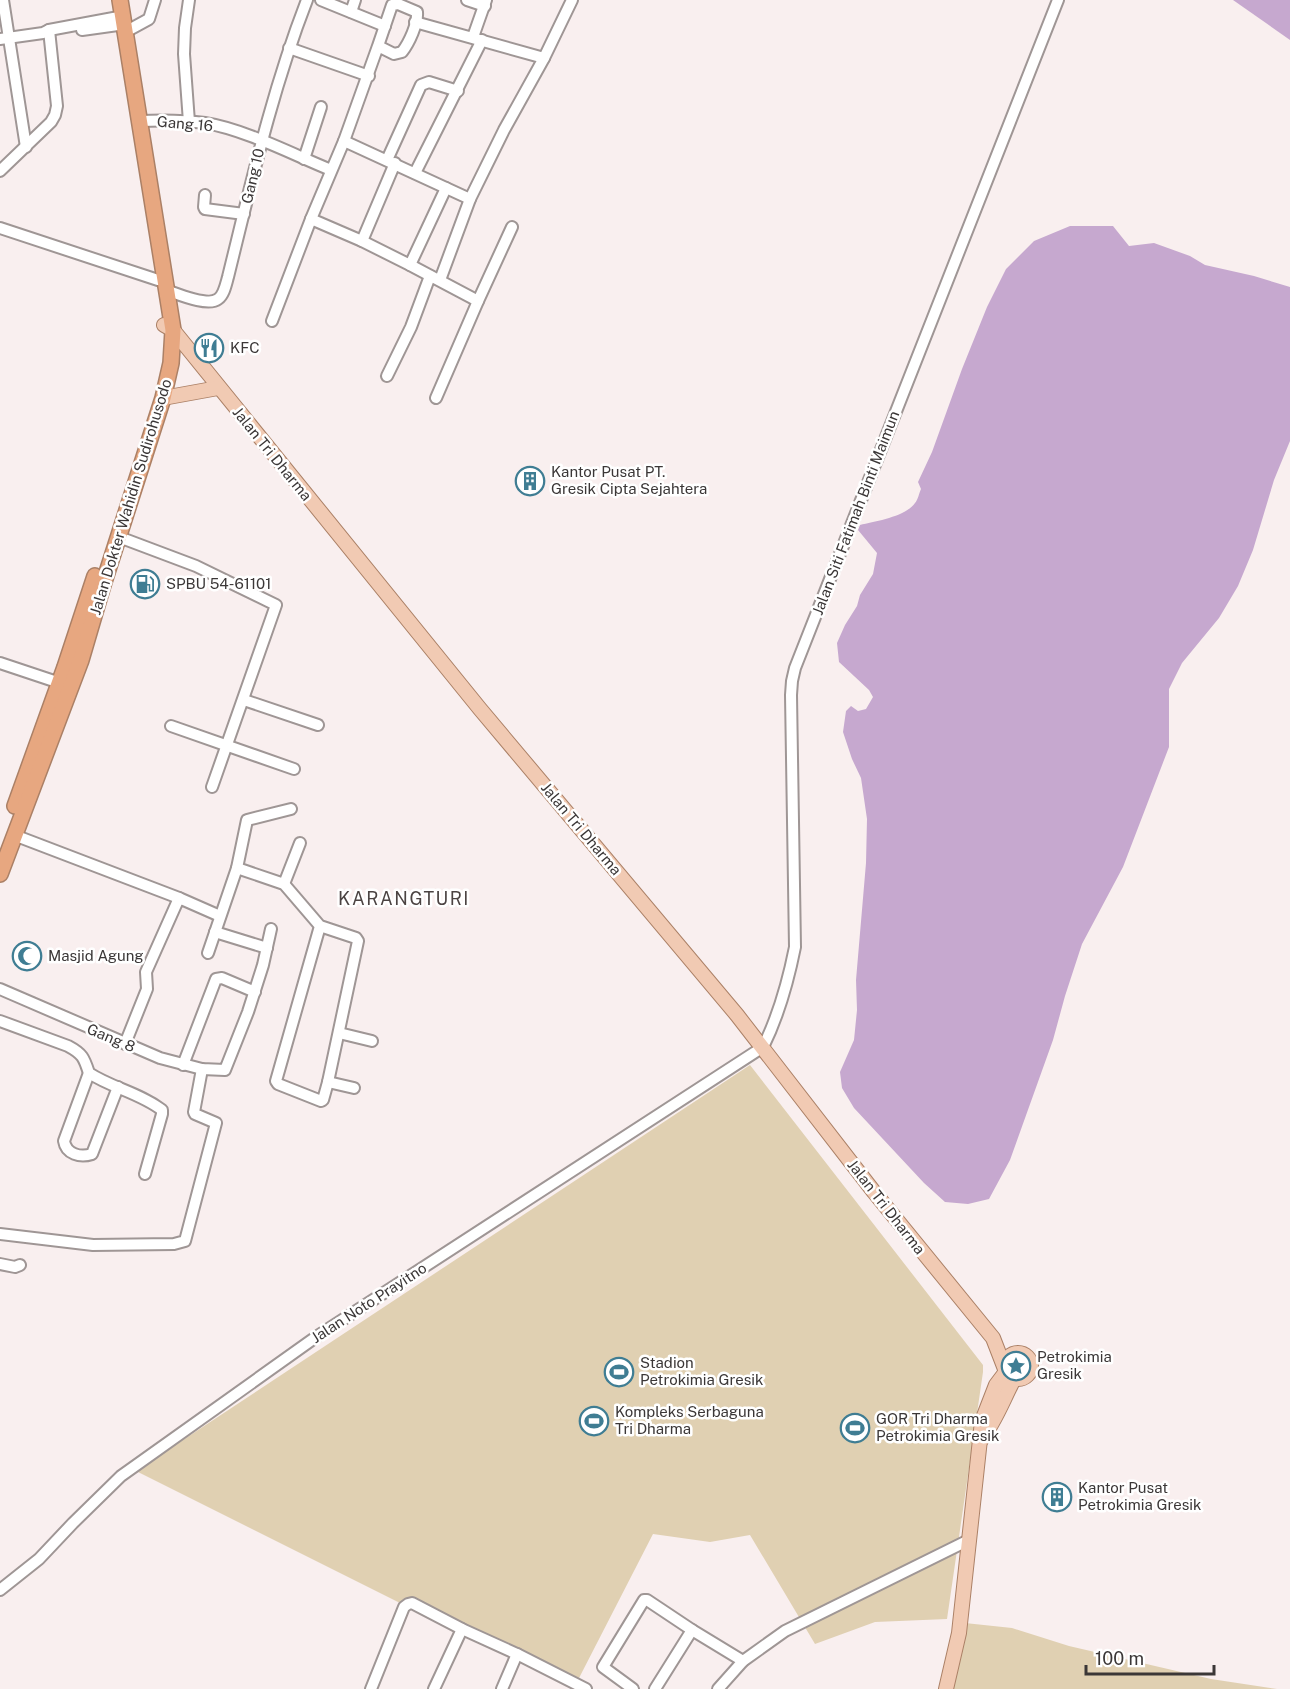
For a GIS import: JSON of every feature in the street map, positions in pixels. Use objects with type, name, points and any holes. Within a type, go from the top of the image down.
[{"type":"highway","name":"Jalan Dokter Wahidin Sudirohusodo","points":[[0,874],[81,660],[119,537],[158,398],[164,341],[168,328],[139,121],[121,23],[111,0]]},
{"type":"highway","name":"Jalan Dokter Wahidin Sudirohusodo","points":[[120,0],[121,23],[162,285]]},
{"type":"highway","name":"Jalan Dokter Wahidin Sudirohusodo","points":[[0,845],[60,682],[158,398]]},
{"type":"main road","name":"Jalan Tri Dharma","points":[[168,328],[480,708],[763,1047],[874,1192],[993,1338],[1008,1374]]},
{"type":"main road","points":[[158,398],[218,388]]},
{"type":"main road","name":"Jalan Tri Dharma","points":[[993,1338],[1018,1353]]},
{"type":"main road","points":[[946,1689],[959,1633],[980,1443],[999,1408],[1008,1374],[1005,1361],[1007,1357],[1018,1353],[1029,1358],[1031,1369],[1027,1376],[1024,1378],[1008,1374]]},
{"type":"street","points":[[3,0],[4,38],[26,147]]},
{"type":"street","points":[[4,38],[149,19],[155,0]]},
{"type":"street","points":[[189,0],[184,54],[189,122]]},
{"type":"street","points":[[321,0],[385,26]]},
{"type":"street","points":[[351,12],[355,0]]},
{"type":"street","points":[[415,173],[458,91],[478,39],[486,3],[467,0]]},
{"type":"street","points":[[387,376],[435,278],[470,199],[572,0]]},
{"type":"street","name":"Jalan Siti Fatimah Binti Maimun","points":[[763,1047],[773,1027],[787,983],[795,947],[791,695],[795,668],[1058,0]]},
{"type":"street","name":"Gang 10","points":[[162,285],[208,303],[218,300],[222,295],[261,141],[303,1]]},
{"type":"street","points":[[272,321],[369,76],[378,46],[391,7],[396,4],[417,12],[416,22],[402,52],[394,54],[378,46]]},
{"type":"street","points":[[416,22],[544,58]]},
{"type":"street","points":[[0,171],[51,122],[55,115],[57,106],[47,32]]},
{"type":"street","points":[[289,48],[369,76]]},
{"type":"street","points":[[362,241],[421,85],[429,82],[458,91]]},
{"type":"street","points":[[304,159],[321,107]]},
{"type":"street","name":"Gang 16","points":[[139,121],[207,123],[261,141],[331,170]]},
{"type":"street","points":[[344,141],[470,199]]},
{"type":"street","points":[[410,265],[446,188]]},
{"type":"street","points":[[205,195],[205,209],[244,214]]},
{"type":"street","points":[[311,219],[362,241],[478,301]]},
{"type":"street","points":[[436,398],[512,227]]},
{"type":"street","points":[[0,228],[162,285]]},
{"type":"street","points":[[119,537],[196,566],[276,605],[212,788]]},
{"type":"street","points":[[0,663],[60,682]]},
{"type":"street","points":[[244,700],[318,725]]},
{"type":"street","points":[[171,726],[294,769]]},
{"type":"street","points":[[208,953],[237,868],[248,819],[291,809]]},
{"type":"street","points":[[14,835],[220,916]]},
{"type":"street","points":[[284,884],[300,843]]},
{"type":"street","points":[[237,868],[284,884],[320,926],[358,940],[328,1082],[321,1101],[278,1084],[276,1081],[320,926]]},
{"type":"street","points":[[125,1044],[147,988],[146,972],[179,898]]},
{"type":"street","points":[[183,1065],[216,979],[222,978],[255,992],[271,929]]},
{"type":"street","points":[[215,932],[267,948]]},
{"type":"street","name":"Gang 8","points":[[0,989],[125,1044],[183,1065],[226,1070],[255,992]]},
{"type":"street","points":[[0,1022],[68,1046],[83,1056],[88,1073],[64,1141],[65,1149],[70,1153],[84,1156],[92,1154],[118,1087]]},
{"type":"street","points":[[339,1033],[372,1041]]},
{"type":"street","name":"Jalan Noto Prayitno","points":[[0,1590],[39,1559],[73,1522],[121,1476],[316,1337],[763,1047]]},
{"type":"street","points":[[0,1234],[93,1245],[174,1244],[185,1241],[216,1123],[194,1112],[202,1069]]},
{"type":"street","points":[[88,1073],[99,1080],[149,1100],[162,1110],[145,1174]]},
{"type":"street","points":[[328,1082],[354,1088]]},
{"type":"street","points":[[0,1264],[15,1268],[20,1265]]},
{"type":"street","points":[[718,1689],[743,1661],[785,1631],[969,1540]]},
{"type":"street","points":[[633,1689],[603,1668],[644,1600],[743,1661]]},
{"type":"street","points":[[371,1689],[405,1605],[412,1604],[584,1689]]},
{"type":"street","points":[[434,1689],[462,1629]]},
{"type":"street","points":[[655,1689],[692,1630]]},
{"type":"street","points":[[502,1689],[517,1654]]},
{"type":"shaded area","points":[[1233,0],[1290,0],[1290,40]]},
{"type":"shaded area","points":[[1070,226],[1113,226],[1129,246],[1154,243],[1190,256],[1205,265],[1290,287],[1290,441],[1274,480],[1253,550],[1238,586],[1219,618],[1182,663],[1169,689],[1169,747],[1123,867],[1082,944],[1053,1040],[1010,1160],[989,1199],[968,1204],[945,1202],[924,1183],[854,1108],[842,1088],[840,1072],[854,1040],[857,1010],[856,980],[866,863],[867,819],[861,778],[843,732],[846,711],[851,706],[858,711],[866,709],[873,697],[869,690],[839,662],[837,643],[857,606],[860,595],[873,574],[877,553],[858,530],[860,525],[897,515],[916,502],[921,489],[918,482],[932,452],[987,307],[1006,269],[1034,241]]},
{"type":"shaded area","name":"Kompleks Serbaguna Tri Dharma","points":[[750,1065],[983,1365],[947,1619],[875,1622],[815,1644],[750,1535],[710,1542],[653,1534],[578,1680],[436,1621],[136,1471]]},
{"type":"shaded area","points":[[965,1623],[1012,1628],[1069,1646],[1211,1679],[1277,1689],[945,1689]]},
{"type":"place","name":"KFC","points":[[209,348]]},
{"type":"place","name":"Kantor Pusat PT. Gresik Cipta Sejahtera","points":[[530,481]]},
{"type":"place","name":"SPBU 54-61101","points":[[145,584]]},
{"type":"place","name":"Masjid Agung","points":[[27,956]]},
{"type":"place","name":"Petrokimia Gresik","points":[[1016,1366]]},
{"type":"place","name":"Stadion Petrokimia Gresik","points":[[619,1372]]},
{"type":"place","name":"Kompleks Serbaguna Tri Dharma","points":[[594,1421]]},
{"type":"place","name":"GOR Tri Dharma Petrokimia Gresik","points":[[855,1428]]},
{"type":"place","name":"Kantor Pusat Petrokimia Gresik","points":[[1057,1497]]},
{"type":"district","name":"KARANGTURI","points":[[404,899]]}]
